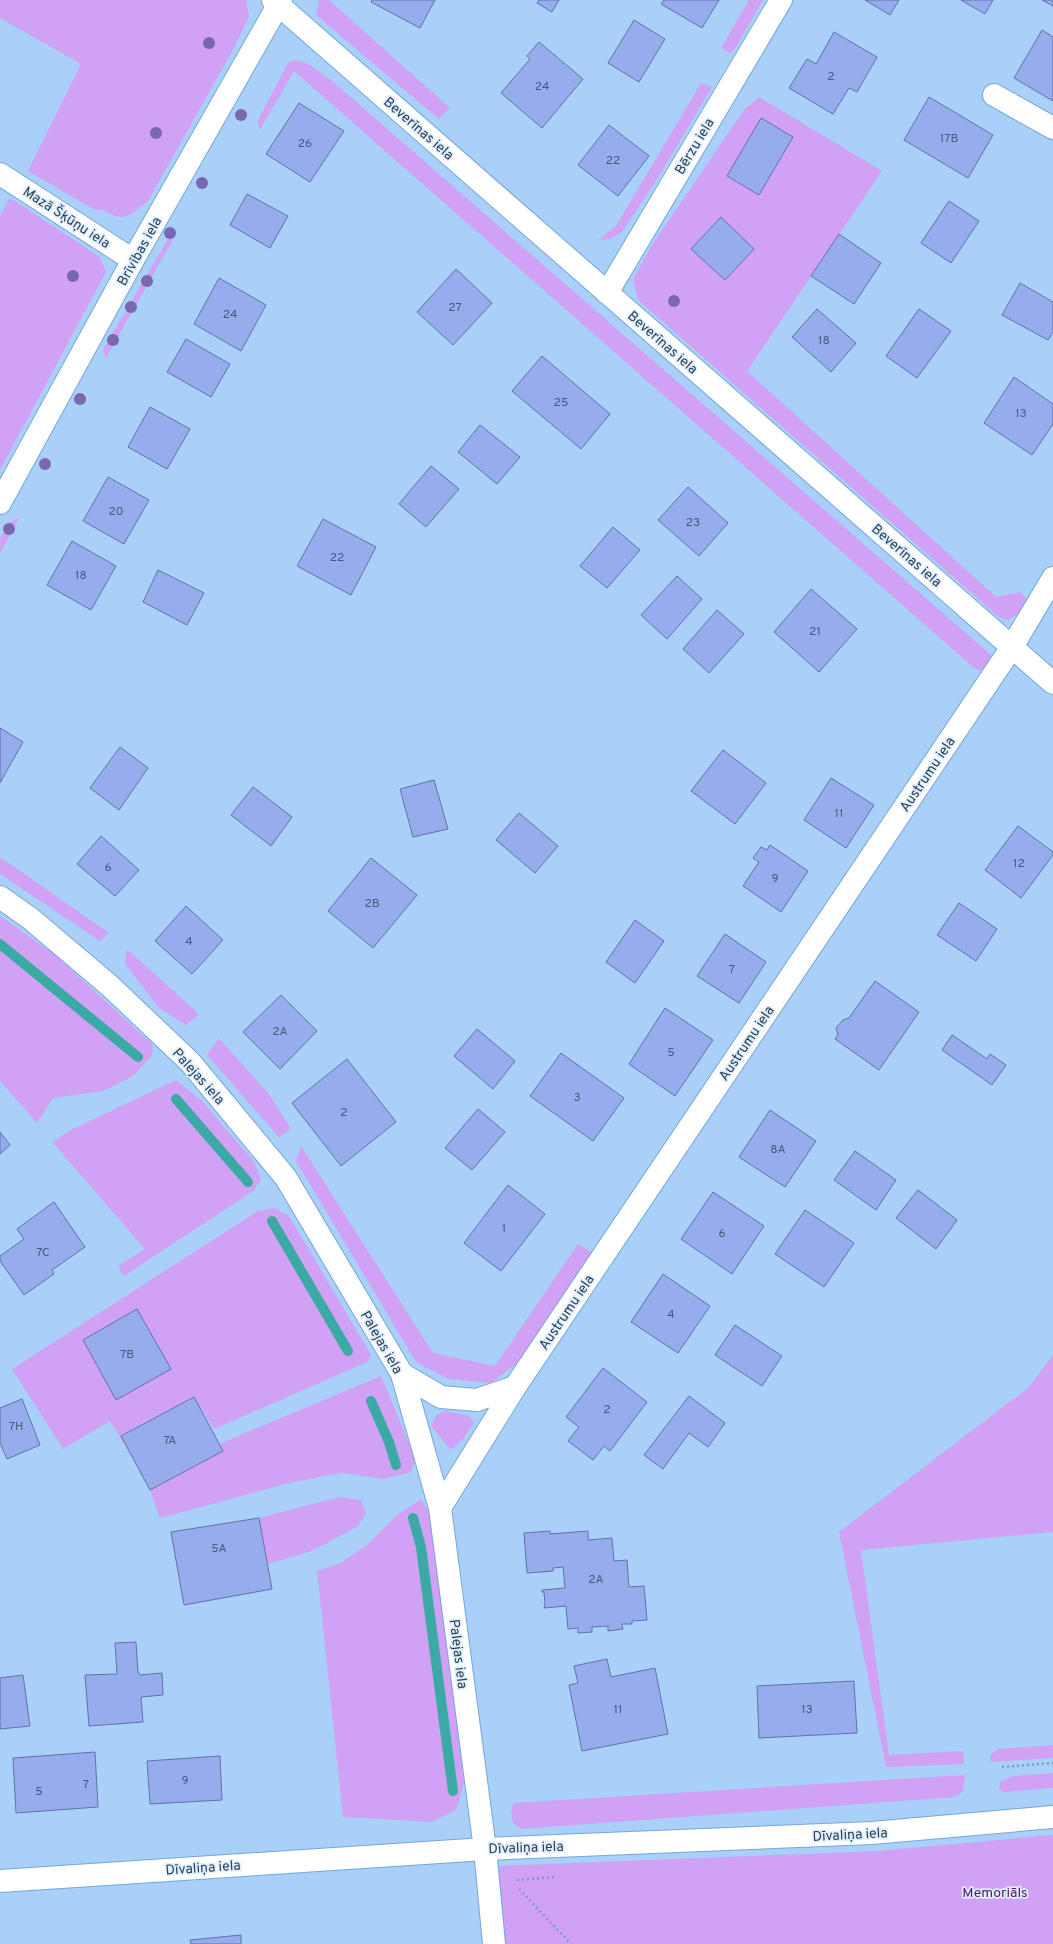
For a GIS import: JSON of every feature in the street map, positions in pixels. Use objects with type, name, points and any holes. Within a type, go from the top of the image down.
[{"type":"street","name":"Bērzu iela","points":[[607,293],[781,0]]},
{"type":"street","name":"Beverīnas iela","points":[[277,2],[1053,683]]},
{"type":"street","name":"Brīvības iela","points":[[0,503],[277,2]]},
{"type":"street","points":[[994,95],[1053,128]]},
{"type":"street","name":"Mazā Šķūņu iela","points":[[0,174],[133,260]]},
{"type":"street","name":"Austrumu iela","points":[[440,1508],[515,1387],[1012,647],[1053,578]]},
{"type":"street","name":"Palejas iela","points":[[0,897],[31,919],[110,986],[190,1062],[286,1178],[402,1374],[440,1508],[484,1848],[494,1944]]},
{"type":"street","points":[[402,1374],[440,1397],[477,1400],[515,1387]]},
{"type":"street","name":"Dīvaliņa iela","points":[[0,1881],[484,1848],[872,1834],[1053,1817]]},
{"type":"path","points":[[1002,1767],[1053,1763]]},
{"type":"path","points":[[516,1886],[571,1944]]},
{"type":"green space","points":[[0,0],[246,0],[249,16],[235,46],[148,201],[131,214],[121,217],[109,214],[101,209],[97,211],[28,171],[81,64],[0,18]]},
{"type":"green space","points":[[319,0],[329,0],[450,108],[439,119],[316,15]]},
{"type":"green space","points":[[749,0],[763,0],[736,47],[730,53],[721,48]]},
{"type":"green space","points":[[296,60],[308,64],[331,80],[991,655],[988,665],[980,671],[973,667],[294,71],[260,130],[257,122],[288,63]]},
{"type":"green space","points":[[701,83],[712,87],[658,178],[622,232],[610,239],[598,240],[616,226]]},
{"type":"green space","points":[[759,97],[882,171],[747,371],[996,597],[1020,592],[1028,600],[1020,612],[1009,620],[999,617],[638,300],[633,279],[652,245],[744,110]]},
{"type":"green space","points":[[10,198],[100,257],[106,272],[0,470],[0,216]]},
{"type":"green space","points":[[175,236],[106,358],[103,350],[168,239]]},
{"type":"green space","points":[[19,518],[0,553],[0,539],[10,522]]},
{"type":"green space","points":[[0,857],[109,933],[100,941],[0,874]]},
{"type":"green space","points":[[0,916],[54,954],[153,1045],[152,1056],[133,1076],[103,1091],[53,1098],[37,1123],[0,1081]]},
{"type":"green space","points":[[127,949],[199,1014],[186,1025],[159,1008],[125,964]]},
{"type":"green space","points":[[219,1038],[269,1094],[291,1129],[279,1137],[207,1055]]},
{"type":"green space","points":[[176,1080],[203,1102],[254,1162],[261,1180],[253,1191],[124,1276],[118,1266],[145,1249],[53,1143],[67,1132]]},
{"type":"green space","points":[[301,1146],[433,1353],[495,1366],[578,1244],[591,1252],[590,1260],[516,1364],[491,1383],[448,1379],[416,1362],[296,1161]]},
{"type":"green space","points":[[275,1208],[289,1216],[371,1355],[367,1362],[214,1429],[194,1397],[121,1435],[136,1463],[110,1421],[63,1449],[12,1369],[258,1211]]},
{"type":"green space","points":[[1053,1355],[1053,1532],[861,1550],[889,1755],[963,1751],[964,1764],[886,1767],[839,1532],[1028,1388]]},
{"type":"green space","points":[[381,1376],[416,1460],[411,1472],[384,1479],[341,1473],[293,1482],[160,1518],[150,1490],[223,1451],[219,1444]]},
{"type":"green space","points":[[446,1411],[469,1416],[474,1423],[463,1439],[451,1450],[431,1426],[436,1415]]},
{"type":"green space","points":[[340,1497],[361,1500],[366,1514],[358,1526],[312,1551],[268,1564],[259,1518]]},
{"type":"green space","points":[[421,1499],[431,1516],[464,1783],[456,1810],[432,1822],[343,1817],[317,1571],[341,1563],[368,1544],[396,1516]]},
{"type":"green space","points":[[1053,1745],[1053,1758],[990,1762],[991,1754],[998,1749]]},
{"type":"green space","points":[[1053,1773],[1053,1788],[1003,1792],[999,1789],[1001,1781],[1013,1776]]},
{"type":"green space","points":[[965,1775],[963,1791],[955,1797],[521,1829],[513,1823],[511,1810],[514,1803]]},
{"type":"green space","name":"Memoriāls","points":[[1053,1835],[1053,1944],[505,1944],[497,1866],[877,1851]]},
{"type":"building","points":[[372,0],[435,0],[420,28],[371,2]]},
{"type":"building","points":[[539,0],[559,0],[552,12],[537,3]]},
{"type":"building","points":[[664,0],[719,0],[702,28],[661,4]]},
{"type":"building","points":[[865,0],[899,0],[890,15]]},
{"type":"building","points":[[961,0],[993,0],[985,14]]},
{"type":"building","points":[[1042,0],[1053,0],[1053,6]]},
{"type":"building","points":[[634,20],[665,39],[639,82],[608,63]]},
{"type":"building","points":[[1042,30],[1053,37],[1053,101],[1014,78]]},
{"type":"building","points":[[834,32],[877,57],[857,92],[849,88],[833,114],[789,88],[807,59],[816,64]]},
{"type":"building","points":[[539,42],[583,79],[542,128],[501,93],[530,59],[527,56]]},
{"type":"building","points":[[929,97],[993,135],[968,178],[904,140]]},
{"type":"building","points":[[299,103],[344,131],[310,182],[266,154]]},
{"type":"building","points":[[761,118],[793,137],[759,195],[727,176]]},
{"type":"building","points":[[609,125],[649,156],[618,196],[578,165]]},
{"type":"building","points":[[247,194],[288,216],[270,248],[230,225]]},
{"type":"building","points":[[949,201],[979,221],[951,263],[921,243]]},
{"type":"building","points":[[721,217],[754,249],[725,280],[691,249]]},
{"type":"building","points":[[839,234],[881,263],[854,304],[811,276]]},
{"type":"building","points":[[456,269],[492,303],[453,345],[417,312]]},
{"type":"building","points":[[219,278],[266,305],[241,351],[194,324]]},
{"type":"building","points":[[1020,283],[1053,302],[1053,332],[1048,340],[1002,315]]},
{"type":"building","points":[[817,309],[856,343],[831,372],[792,337]]},
{"type":"building","points":[[919,309],[951,331],[917,378],[886,356]]},
{"type":"building","points":[[186,339],[230,364],[211,397],[167,372]]},
{"type":"building","points":[[542,356],[610,414],[581,449],[512,391]]},
{"type":"building","points":[[1014,377],[1053,404],[1053,424],[1032,455],[984,423]]},
{"type":"building","points":[[150,407],[190,429],[167,469],[128,447]]},
{"type":"building","points":[[480,425],[520,457],[497,484],[458,452]]},
{"type":"building","points":[[431,466],[459,489],[426,527],[399,504]]},
{"type":"building","points":[[108,477],[149,500],[124,544],[83,521]]},
{"type":"building","points":[[688,487],[728,523],[699,556],[658,520]]},
{"type":"building","points":[[323,519],[376,547],[351,595],[297,566]]},
{"type":"building","points":[[613,527],[640,550],[607,588],[580,566]]},
{"type":"building","points":[[72,541],[116,566],[91,610],[47,585]]},
{"type":"building","points":[[158,570],[204,593],[187,625],[143,602]]},
{"type":"building","points":[[677,576],[702,599],[667,639],[641,615]]},
{"type":"building","points":[[811,589],[857,629],[819,672],[774,632]]},
{"type":"building","points":[[717,610],[744,634],[709,673],[683,649]]},
{"type":"building","points":[[0,728],[23,742],[0,783]]},
{"type":"building","points":[[120,747],[148,768],[119,810],[90,788]]},
{"type":"building","points":[[723,750],[766,783],[735,824],[691,791]]},
{"type":"building","points":[[831,778],[874,805],[846,848],[804,820]]},
{"type":"building","points":[[434,780],[448,829],[413,837],[400,789]]},
{"type":"building","points":[[253,787],[292,817],[271,846],[231,815]]},
{"type":"building","points":[[519,813],[558,846],[535,873],[496,840]]},
{"type":"building","points":[[1018,826],[1053,852],[1053,855],[1021,898],[985,870]]},
{"type":"building","points":[[101,836],[139,870],[115,896],[77,864]]},
{"type":"building","points":[[770,845],[808,871],[781,912],[743,886],[759,862],[753,858],[761,847],[767,850]]},
{"type":"building","points":[[371,858],[417,895],[373,948],[328,911]]},
{"type":"building","points":[[959,903],[997,929],[976,961],[937,935]]},
{"type":"building","points":[[186,906],[223,940],[192,974],[155,941]]},
{"type":"building","points":[[635,920],[664,941],[635,983],[606,962]]},
{"type":"building","points":[[725,934],[766,962],[739,1003],[697,976]]},
{"type":"building","points":[[875,981],[919,1012],[879,1070],[835,1039],[838,1035],[836,1028],[843,1020],[849,1018]]},
{"type":"building","points":[[281,995],[317,1031],[280,1069],[243,1032]]},
{"type":"building","points":[[665,1008],[713,1040],[675,1096],[629,1064]]},
{"type":"building","points":[[477,1029],[515,1061],[493,1089],[454,1056]]},
{"type":"building","points":[[952,1035],[987,1059],[990,1054],[1006,1065],[992,1085],[942,1050]]},
{"type":"building","points":[[561,1053],[624,1098],[593,1141],[530,1096]]},
{"type":"building","points":[[347,1059],[396,1122],[341,1166],[292,1103]]},
{"type":"building","points":[[478,1109],[505,1132],[472,1170],[445,1148]]},
{"type":"building","points":[[770,1110],[816,1141],[785,1187],[739,1157]]},
{"type":"building","points":[[0,1132],[10,1145],[0,1154]]},
{"type":"building","points":[[855,1151],[896,1180],[876,1210],[834,1180]]},
{"type":"building","points":[[508,1185],[545,1214],[501,1271],[464,1243]]},
{"type":"building","points":[[918,1190],[957,1220],[936,1249],[896,1218]]},
{"type":"building","points":[[713,1192],[764,1226],[732,1274],[681,1239]]},
{"type":"building","points":[[54,1202],[85,1247],[52,1270],[54,1274],[24,1295],[0,1261],[0,1256],[24,1239],[17,1229]]},
{"type":"building","points":[[805,1210],[854,1243],[824,1287],[775,1254]]},
{"type":"building","points":[[663,1274],[710,1306],[678,1353],[631,1322]]},
{"type":"building","points":[[137,1309],[171,1369],[116,1400],[83,1340]]},
{"type":"building","points":[[735,1325],[782,1356],[762,1386],[715,1355]]},
{"type":"building","points":[[603,1368],[647,1402],[610,1451],[604,1446],[593,1460],[568,1441],[579,1427],[566,1417]]},
{"type":"building","points":[[689,1396],[725,1423],[708,1447],[689,1433],[663,1469],[644,1455]]},
{"type":"building","points":[[194,1397],[223,1451],[150,1490],[121,1436]]},
{"type":"building","points":[[22,1399],[40,1445],[7,1459],[0,1443],[0,1408]]},
{"type":"building","points":[[259,1518],[272,1589],[184,1605],[171,1532]]},
{"type":"building","points":[[550,1531],[550,1534],[588,1531],[588,1540],[612,1538],[614,1561],[627,1560],[629,1587],[644,1586],[647,1620],[632,1621],[632,1624],[622,1624],[623,1629],[608,1631],[608,1626],[592,1627],[592,1632],[578,1633],[578,1628],[568,1629],[566,1606],[544,1608],[544,1592],[542,1592],[542,1590],[565,1588],[563,1567],[553,1568],[553,1571],[527,1573],[524,1533]]},
{"type":"building","points":[[136,1642],[138,1672],[140,1675],[162,1673],[163,1695],[141,1697],[143,1722],[89,1726],[85,1675],[117,1674],[115,1643]]},
{"type":"building","points":[[607,1659],[611,1677],[655,1668],[668,1734],[582,1751],[569,1685],[578,1683],[574,1666]]},
{"type":"building","points":[[23,1675],[30,1726],[0,1729],[0,1678]]},
{"type":"building","points":[[854,1681],[857,1733],[759,1738],[757,1686]]},
{"type":"building","points":[[95,1752],[98,1807],[16,1813],[13,1758]]},
{"type":"building","points":[[220,1756],[222,1800],[150,1804],[147,1761]]},
{"type":"building","points":[[241,1935],[241,1944],[191,1944],[190,1940]]},
{"type":"waterway","points":[[0,944],[138,1057]]},
{"type":"waterway","points":[[176,1099],[248,1182]]},
{"type":"waterway","points":[[272,1221],[348,1351]]},
{"type":"waterway","points":[[371,1401],[389,1442],[396,1465]]},
{"type":"waterway","points":[[413,1518],[421,1547],[453,1791]]}]
